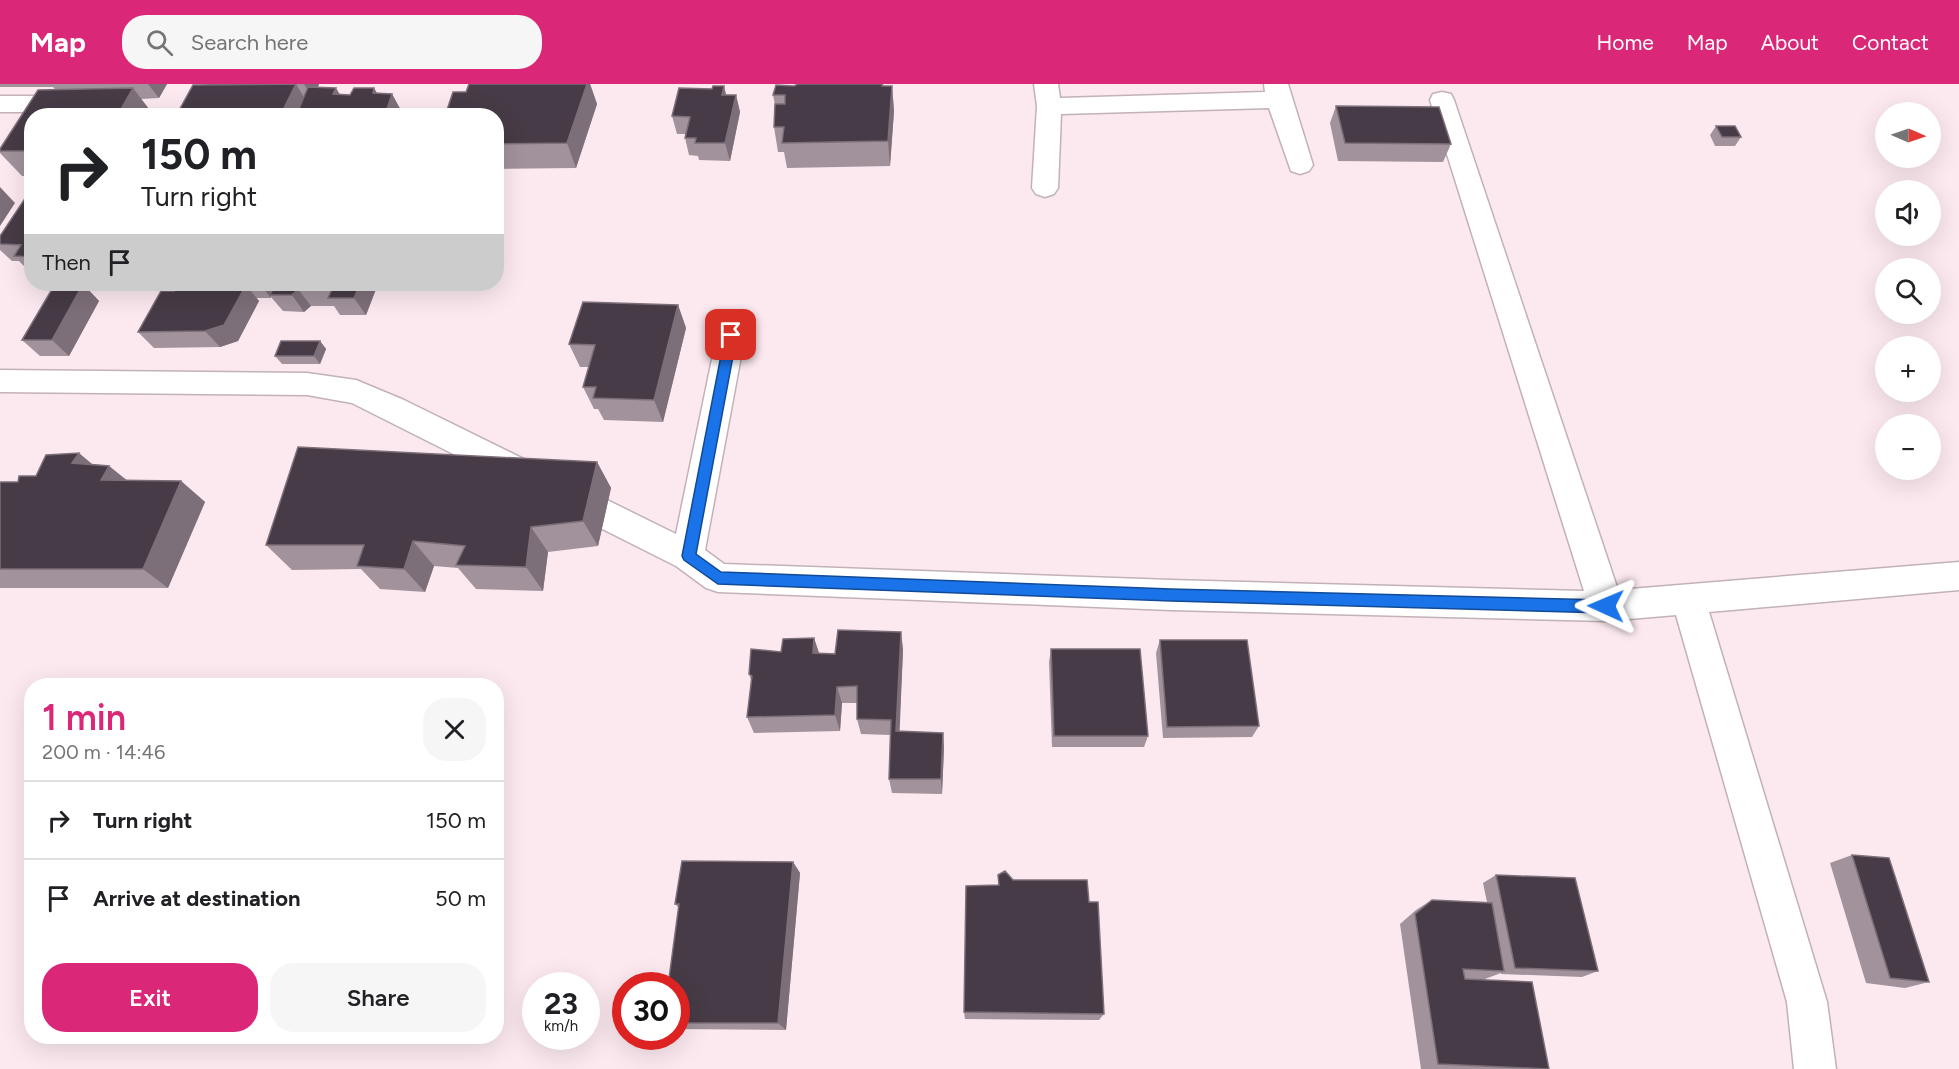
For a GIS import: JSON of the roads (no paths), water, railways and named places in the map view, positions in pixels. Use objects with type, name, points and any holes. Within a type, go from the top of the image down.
[{"type":"street","points":[[1045,188],[1048,95],[1277,92],[1300,165]]},
{"type":"street","points":[[1442,100],[1606,606]]},
{"type":"street","points":[[0,104],[33,104]]},
{"type":"street","points":[[688,556],[731,335]]},
{"type":"street","points":[[0,381],[307,384],[356,392],[393,408],[688,556],[718,578],[1171,595],[1606,606],[1959,576]]},
{"type":"street","points":[[1688,599],[1807,1002],[1815,1069]]}]
